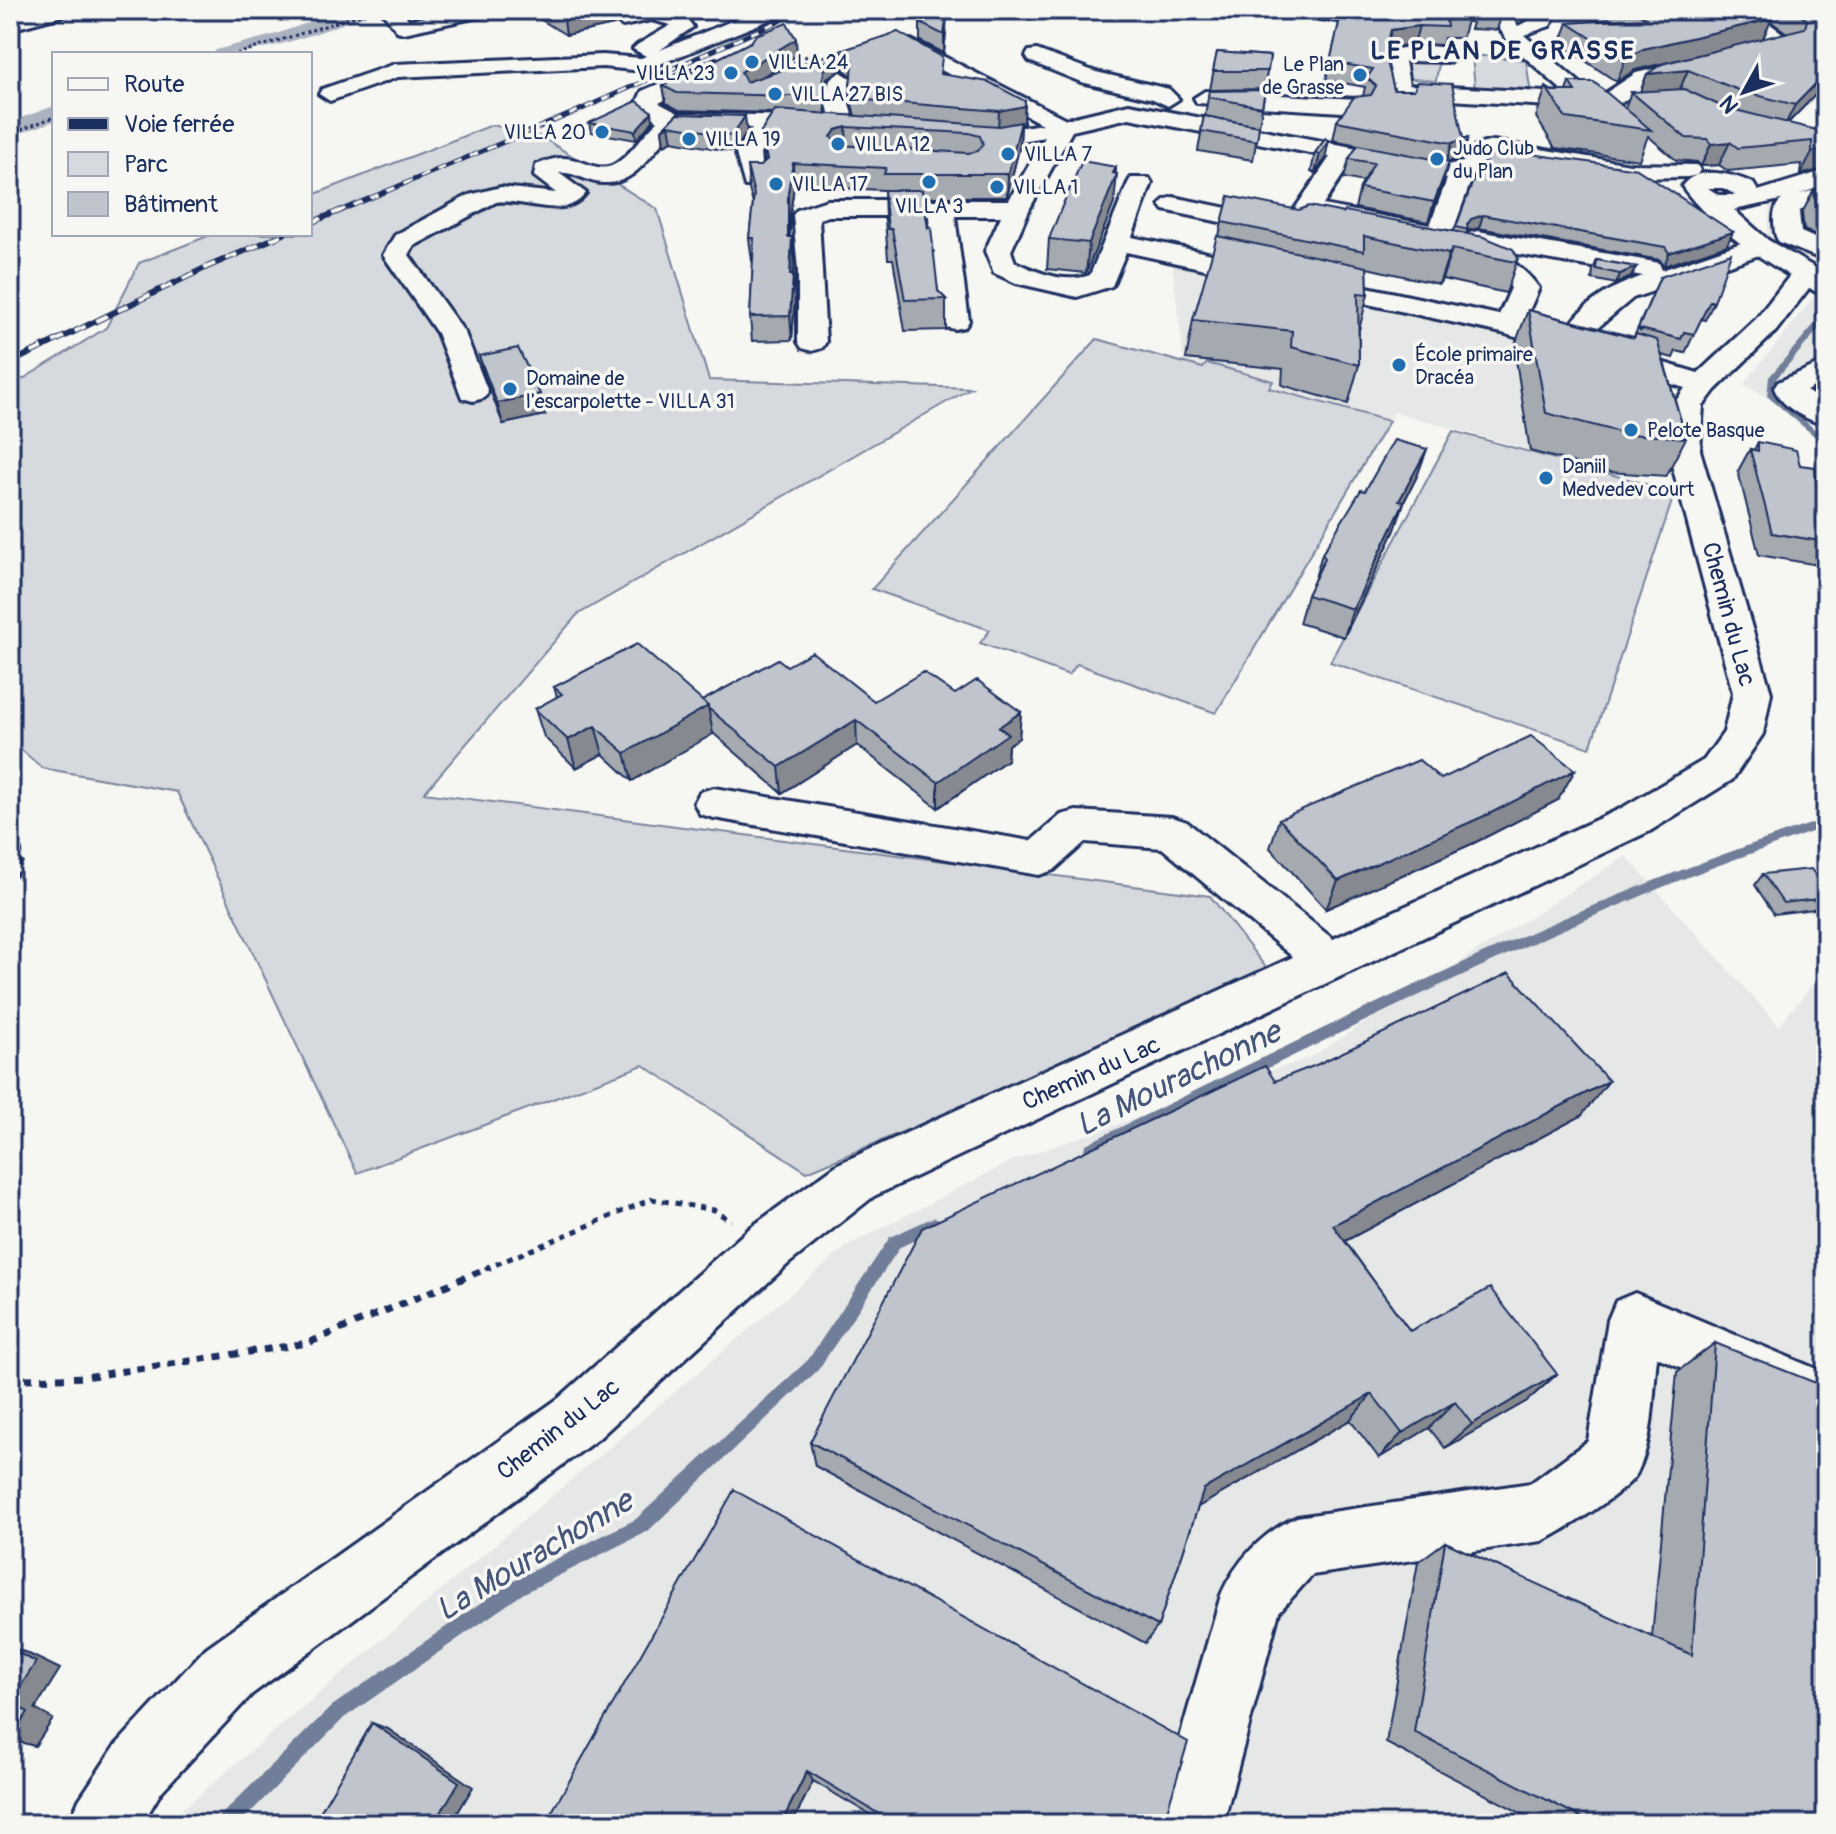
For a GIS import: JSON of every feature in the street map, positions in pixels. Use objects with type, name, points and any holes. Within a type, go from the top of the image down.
[{"type":"street","points":[[10,24],[62,10]]},
{"type":"street","points":[[391,10],[404,27],[485,10]]},
{"type":"street","points":[[1290,10],[1421,23]]},
{"type":"street","points":[[1482,33],[1514,19],[1543,22],[1548,10]]},
{"type":"street","points":[[330,94],[395,71],[603,61],[643,65],[768,11]]},
{"type":"street","points":[[623,20],[651,14],[677,18],[683,27],[644,49],[667,57]]},
{"type":"street","points":[[1514,19],[1640,140],[1711,187],[1751,240],[1816,273]]},
{"type":"street","points":[[1602,104],[1644,78],[1786,43],[1755,22]]},
{"type":"street","points":[[911,46],[1057,136]]},
{"type":"street","points":[[1450,56],[1412,53],[1395,56],[1392,70],[1395,70],[1399,97],[1418,91],[1602,104],[1651,104]]},
{"type":"street","points":[[1037,56],[1089,77],[1161,94],[1168,99]]},
{"type":"street","points":[[731,59],[650,96],[647,105],[673,120],[768,121],[872,128]]},
{"type":"street","points":[[831,124],[841,79]]},
{"type":"street","points":[[799,98],[812,103],[831,124]]},
{"type":"street","points":[[931,133],[998,138],[1029,134],[1057,136],[1168,99],[1266,99],[1358,106]]},
{"type":"street","points":[[1129,111],[1446,172],[1466,170],[1479,175],[1470,238],[1649,269]]},
{"type":"street","points":[[473,392],[451,333],[396,255],[404,241],[497,194],[515,194],[546,202],[566,200],[574,193],[546,176],[545,170],[564,165],[603,176],[622,172],[637,159],[662,127],[673,120]]},
{"type":"street","points":[[754,181],[748,154],[768,121]]},
{"type":"street","points":[[1057,136],[1017,208],[998,251],[1003,267],[1026,277],[1077,289],[1102,280],[1140,183]]},
{"type":"street","points":[[1345,153],[1307,210],[1439,234],[1466,170],[1484,150],[1493,148],[1711,187],[1816,189]]},
{"type":"street","points":[[1711,187],[1816,189]]},
{"type":"street","points":[[1711,187],[1751,240]]},
{"type":"street","points":[[1816,189],[1786,207],[1788,236],[1816,273]]},
{"type":"street","points":[[1173,205],[1293,229],[1298,222],[1482,257],[1514,271],[1525,288],[1508,326]]},
{"type":"street","points":[[812,342],[806,215],[827,208],[1017,208]]},
{"type":"street","points":[[941,208],[955,321]]},
{"type":"street","points":[[1573,347],[1583,326],[1623,292],[1751,240]]},
{"type":"street","points":[[1116,242],[1508,326],[1704,384]]},
{"type":"street","name":"Chemin du Lac","points":[[103,1824],[138,1769],[229,1671],[579,1418],[769,1246],[856,1180],[1635,820],[1718,770],[1743,734],[1752,693],[1684,450],[1688,405],[1704,384],[1816,273]]},
{"type":"street","points":[[1826,370],[1789,388],[1792,396],[1826,416]]},
{"type":"street","points":[[714,803],[1039,859],[1076,826],[1172,833],[1330,962]]},
{"type":"street","points":[[1189,1824],[1252,1595],[1297,1547],[1542,1511],[1615,1457],[1635,1320],[1826,1401]]},
{"type":"path","points":[[243,52],[371,10]]},
{"type":"path","points":[[10,134],[52,118]]},
{"type":"path","points":[[10,821],[16,824],[22,860],[10,888]]},
{"type":"path","points":[[10,1374],[22,1379],[85,1377],[308,1343],[652,1199],[714,1210],[769,1246]]},
{"type":"shaded area","points":[[1826,185],[1826,266],[1767,240],[1770,202]]},
{"type":"shaded area","name":"École primaire Dracéa","points":[[1172,261],[1514,336],[1515,347],[1609,472],[1394,412],[1389,421],[1268,388],[1273,381],[1184,363]]},
{"type":"shaded area","points":[[1815,295],[1826,301],[1826,433],[1744,384]]},
{"type":"shaded area","points":[[1626,856],[1779,1026],[1811,986],[1826,996],[1826,1824],[165,1824],[847,1246],[1012,1161],[1311,1057]]},
{"type":"green space","points":[[1472,55],[1526,60],[1531,95],[1475,90]]},
{"type":"green space","points":[[1440,57],[1436,81],[1401,78],[1404,58]]},
{"type":"green space","points":[[492,125],[540,136],[657,209],[709,380],[971,388],[577,615],[424,793],[1210,896],[1267,969],[1009,1087],[807,1172],[643,1065],[357,1173],[177,792],[42,768],[10,740],[10,387],[106,328],[139,263],[208,236],[312,236],[312,195]]},
{"type":"green space","points":[[1097,339],[1203,368],[1207,363],[1273,381],[1269,388],[1389,421],[1216,713],[1077,664],[1069,675],[980,643],[990,630],[872,589]]},
{"type":"green space","points":[[1453,431],[1675,492],[1590,748],[1330,662]]},
{"type":"building","points":[[546,10],[612,10],[564,20]]},
{"type":"building","points":[[1342,10],[1386,10],[1465,17],[1467,20],[1446,20],[1447,27],[1419,26],[1391,30],[1385,53],[1394,90],[1414,90],[1417,82],[1452,84],[1463,138],[1468,138],[1452,143],[1337,121],[1354,97],[1371,95],[1376,86],[1367,78],[1373,69],[1330,62]]},
{"type":"building","points":[[1634,10],[1761,10],[1772,19],[1643,49],[1625,60],[1568,23],[1646,18]]},
{"type":"building","points":[[1793,10],[1826,10],[1826,73],[1795,105],[1741,91],[1688,70],[1647,74],[1662,64],[1805,28],[1807,20]]},
{"type":"building","points":[[947,14],[944,35],[920,23]]},
{"type":"building","points":[[787,23],[796,39],[741,72],[746,82],[898,32],[942,57],[940,74],[989,82],[1025,101],[1025,106],[999,111],[855,99],[850,83],[854,61],[842,53],[826,62],[822,82],[825,97],[677,93],[663,86],[751,42],[756,35]]},
{"type":"building","points":[[1217,52],[1270,56],[1268,71],[1213,71]]},
{"type":"building","points":[[1569,82],[1594,82],[1651,130],[1566,118],[1546,87],[1552,91],[1575,91]]},
{"type":"building","points":[[1684,89],[1723,107],[1821,131],[1826,135],[1826,148],[1812,152],[1812,141],[1738,148],[1730,142],[1711,144],[1707,139],[1686,138],[1631,92]]},
{"type":"building","points":[[1265,90],[1262,107],[1208,97],[1209,91]]},
{"type":"building","points":[[637,101],[652,112],[635,131],[589,123]]},
{"type":"building","points":[[775,110],[999,126],[1021,122],[1008,174],[884,174],[886,168],[793,163],[788,192],[788,237],[792,237],[790,275],[793,275],[790,316],[750,317],[754,238],[749,238],[754,194],[747,166],[761,166],[767,160],[761,132]],"holes":[[[846,127],[980,136],[983,144],[978,151],[968,153],[838,145],[831,137],[836,130]]]},
{"type":"building","points":[[677,114],[745,116],[732,136],[669,125],[662,129]]},
{"type":"building","points":[[1204,116],[1259,126],[1257,141],[1201,131]]},
{"type":"building","points":[[1325,139],[1329,140],[1320,154],[1315,153]]},
{"type":"building","points":[[1358,145],[1449,162],[1434,202],[1360,188],[1374,163],[1349,159]]},
{"type":"building","points":[[1496,149],[1637,169],[1733,232],[1669,253],[1665,247],[1483,215],[1471,219],[1468,230],[1456,227],[1479,165],[1486,162]]},
{"type":"building","points":[[1082,161],[1116,167],[1113,173],[1117,174],[1089,243],[1049,239],[1063,204]]},
{"type":"building","points":[[1826,186],[1826,211],[1816,207],[1814,190]]},
{"type":"building","points":[[884,190],[922,190],[928,228],[931,228],[938,291],[946,299],[905,300],[892,229],[888,229]]},
{"type":"building","points":[[1229,196],[1299,210],[1309,206],[1345,211],[1484,237],[1513,249],[1518,258],[1516,262],[1452,249],[1449,254],[1364,236],[1364,251],[1222,222]]},
{"type":"building","points":[[1217,236],[1367,267],[1368,294],[1358,293],[1359,365],[1291,347],[1292,331],[1193,320]]},
{"type":"building","points":[[1731,253],[1714,302],[1710,301],[1694,334],[1684,332],[1681,339],[1638,329],[1660,277]]},
{"type":"building","points":[[1597,260],[1636,267],[1620,274],[1596,269]]},
{"type":"building","points":[[1528,310],[1634,338],[1636,334],[1657,340],[1686,438],[1627,434],[1546,413]]},
{"type":"building","points":[[518,348],[540,394],[497,403],[479,356]]},
{"type":"building","points":[[1394,440],[1427,449],[1399,501],[1404,502],[1353,609],[1307,595],[1325,558],[1322,554],[1361,490],[1365,491]]},
{"type":"building","points":[[1758,442],[1796,450],[1800,465],[1815,467],[1819,507],[1824,508],[1826,515],[1826,542],[1772,533],[1750,449],[1758,451]]},
{"type":"building","points":[[637,644],[708,706],[625,753],[595,726],[568,740],[535,709],[562,694],[554,687]]},
{"type":"building","points":[[812,652],[874,701],[923,672],[955,694],[977,680],[1021,712],[999,727],[1008,734],[938,782],[856,720],[779,767],[702,701],[778,659],[787,666]]},
{"type":"building","points":[[1531,736],[1575,770],[1491,813],[1338,881],[1279,819],[1419,760],[1441,779]]},
{"type":"building","points":[[1811,869],[1826,890],[1826,898],[1783,903],[1763,874]]},
{"type":"building","points":[[1509,973],[1609,1081],[1333,1225],[1410,1331],[1490,1288],[1557,1374],[1472,1424],[1455,1402],[1402,1433],[1372,1394],[1204,1489],[1158,1626],[810,1442],[922,1228],[1265,1066],[1275,1081],[1316,1065]]},
{"type":"building","points":[[1715,1343],[1826,1387],[1826,1824],[1594,1824],[1414,1732],[1445,1542],[1692,1655]]},
{"type":"building","points":[[734,1490],[1188,1742],[1163,1824],[896,1824],[807,1771],[781,1824],[545,1824]]},
{"type":"building","points":[[10,1649],[36,1662],[10,1703]]},
{"type":"building","points":[[10,1703],[28,1712],[10,1739]]},
{"type":"building","points":[[372,1723],[459,1782],[434,1824],[313,1824]]},
{"type":"waterway","points":[[231,52],[280,39],[363,10]]},
{"type":"waterway","points":[[10,130],[52,114]]},
{"type":"waterway","name":"La Mourachonne","points":[[1826,316],[1772,379],[1771,396],[1826,443]]},
{"type":"waterway","name":"La Mourachonne","points":[[1091,1148],[1362,1016],[1545,932],[1637,892],[1826,823]]},
{"type":"waterway","name":"La Mourachonne","points":[[226,1824],[338,1712],[518,1587],[642,1525],[813,1365],[895,1242],[934,1224]]},
{"type":"railway","points":[[337,212],[573,113],[804,10]]},
{"type":"railway","points":[[312,222],[342,210]]},
{"type":"railway","points":[[10,363],[207,267],[279,236]]},
{"type":"place","name":"VILLA 24","points":[[752,62]]},
{"type":"place","name":"VILLA 23","points":[[731,73]]},
{"type":"place","name":"Le Plan de Grasse","points":[[1360,75]]},
{"type":"place","name":"VILLA 27 BIS","points":[[775,94]]},
{"type":"place","name":"VILLA 20","points":[[602,132]]},
{"type":"place","name":"VILLA 19","points":[[689,139]]},
{"type":"place","name":"VILLA 12","points":[[838,144]]},
{"type":"place","name":"VILLA 7","points":[[1008,154]]},
{"type":"place","name":"Judo Club du Plan","points":[[1437,159]]},
{"type":"place","name":"VILLA 3","points":[[929,182]]},
{"type":"place","name":"VILLA 17","points":[[776,184]]},
{"type":"place","name":"VILLA 1","points":[[997,187]]},
{"type":"place","name":"École primaire Dracéa","points":[[1399,365]]},
{"type":"place","name":"Domaine de l'escarpolette - VILLA 31","points":[[510,389]]},
{"type":"place","name":"Pelote Basque","points":[[1631,430]]},
{"type":"place","name":"Daniil Medvedev court","points":[[1546,478]]},
{"type":"district","name":"LE PLAN DE GRASSE","points":[[1503,50]]}]
